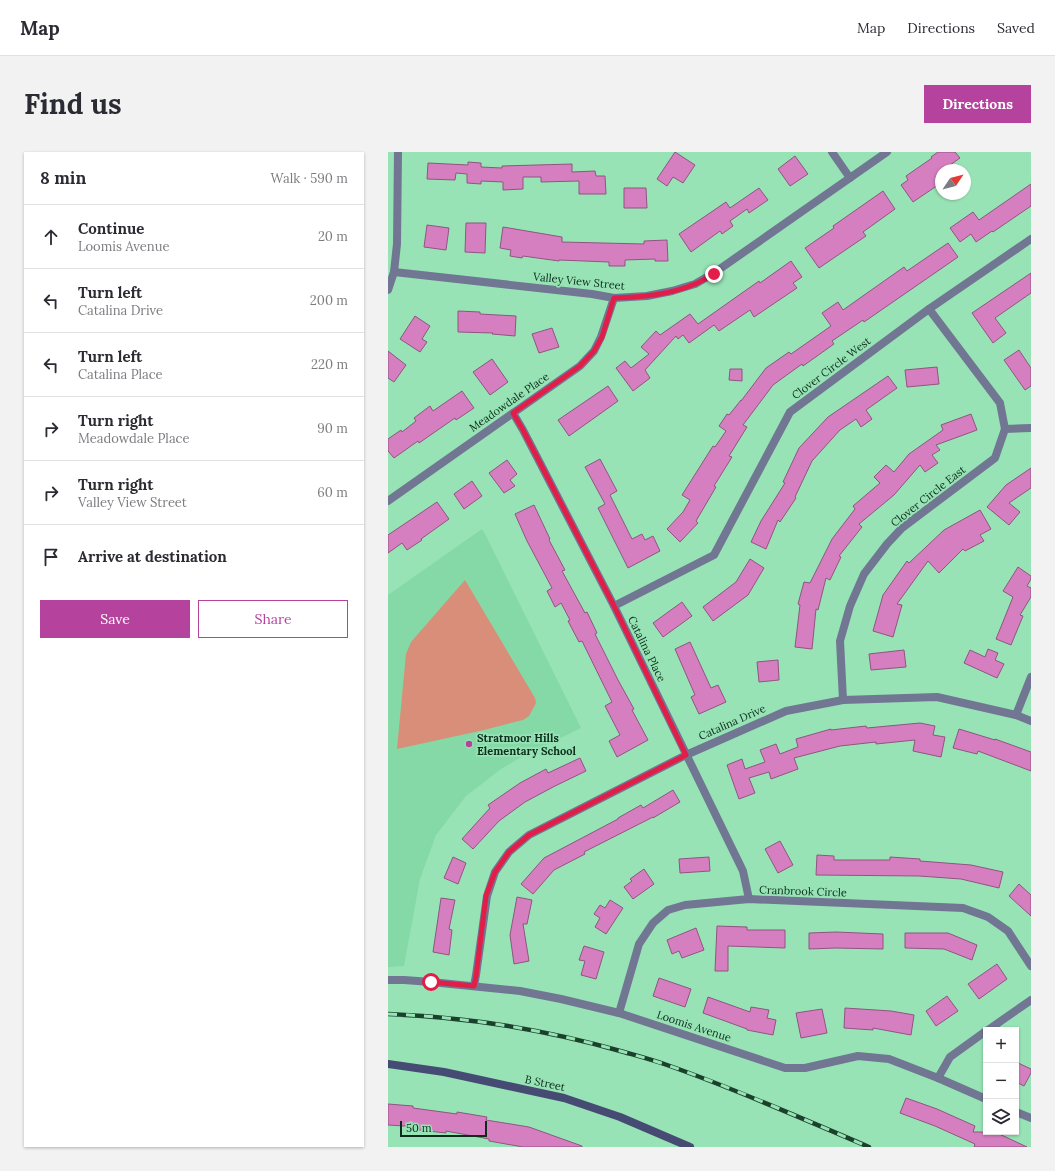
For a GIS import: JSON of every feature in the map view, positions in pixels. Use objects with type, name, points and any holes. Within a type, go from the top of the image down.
[{"type":"main road","name":"B Street","points":[[388,1064],[444,1072],[564,1098],[620,1117],[690,1147]]},
{"type":"street","points":[[388,290],[394,272],[397,244],[398,152]]},
{"type":"street","points":[[832,152],[850,178]]},
{"type":"street","name":"Valley View Street","points":[[394,272],[592,294],[614,298],[647,296],[672,291],[695,284],[714,274],[887,152]]},
{"type":"street","name":"Clover Circle West","points":[[614,606],[714,555],[790,412],[929,309],[1031,239]]},
{"type":"street","name":"Meadowdale Place","points":[[388,501],[580,366],[594,351],[602,337],[614,298]]},
{"type":"street","points":[[929,309],[1000,403],[1005,429],[1031,428]]},
{"type":"street","name":"Catalina Place","points":[[513,413],[614,606],[743,871],[749,900]]},
{"type":"street","name":"Clover Circle East","points":[[843,700],[840,641],[850,606],[864,574],[887,544],[902,528],[995,458],[1005,429]]},
{"type":"street","points":[[1016,715],[1031,678]]},
{"type":"street","name":"Catalina Drive","points":[[474,986],[486,896],[495,872],[509,852],[529,835],[686,755],[786,711],[843,700],[936,696],[1016,715],[1031,721]]},
{"type":"street","name":"Cranbrook Circle","points":[[619,1013],[639,944],[653,924],[668,910],[686,905],[749,900],[963,908],[988,917],[1008,931],[1031,966]]},
{"type":"street","name":"Loomis Avenue","points":[[388,980],[404,980],[520,991],[561,999],[619,1013],[785,1068],[806,1068],[858,1056],[889,1059],[983,1098]]},
{"type":"street","points":[[993,1027],[1031,1000]]},
{"type":"street","points":[[938,1078],[950,1057],[983,1034]]},
{"type":"street","points":[[1019,1113],[1031,1118]]},
{"type":"shaded area","name":"Stratmoor Hills Elementary School","points":[[482,529],[581,728],[501,769],[466,796],[436,835],[420,879],[404,966],[388,967],[388,595]]},
{"type":"shaded area","points":[[465,580],[535,698],[536,703],[529,716],[523,720],[397,749],[406,654],[411,642]]},
{"type":"building","points":[[675,152],[695,165],[683,183],[673,177],[667,186],[657,179]]},
{"type":"building","points":[[938,152],[955,152],[960,158],[952,164],[935,164],[935,187],[913,202],[901,185],[908,180],[906,176],[932,158],[931,157]]},
{"type":"building","points":[[795,156],[808,174],[790,186],[778,169]]},
{"type":"building","points":[[468,162],[481,163],[481,167],[502,168],[502,166],[572,164],[572,172],[595,171],[596,176],[605,176],[606,194],[579,194],[579,181],[541,182],[541,177],[523,177],[523,189],[503,190],[503,182],[481,181],[481,184],[467,183],[467,174],[456,173],[455,180],[427,179],[428,163],[468,165]]},
{"type":"building","points":[[1031,184],[1031,206],[976,242],[971,234],[960,242],[950,228],[973,212],[979,220]]},
{"type":"building","points":[[624,188],[646,188],[647,208],[624,208]]},
{"type":"building","points":[[759,188],[768,200],[749,213],[747,209],[730,221],[733,226],[722,234],[720,231],[691,252],[679,234],[726,202],[730,208]]},
{"type":"building","points":[[883,191],[895,209],[863,232],[866,236],[819,268],[805,248],[834,228],[833,226]]},
{"type":"building","points":[[466,223],[486,223],[485,253],[465,252]]},
{"type":"building","points":[[427,225],[449,228],[446,250],[424,247]]},
{"type":"building","points":[[503,227],[562,237],[562,242],[644,244],[644,241],[667,240],[668,261],[655,261],[655,259],[625,260],[625,266],[609,266],[609,262],[559,261],[523,256],[522,258],[510,256],[511,250],[500,248]]},
{"type":"building","points":[[948,243],[958,257],[864,322],[863,320],[832,341],[834,344],[803,366],[802,364],[773,385],[743,425],[747,427],[729,456],[732,457],[714,486],[716,487],[696,521],[698,523],[680,542],[667,529],[683,512],[690,500],[682,495],[713,446],[715,447],[726,431],[719,426],[727,414],[729,415],[741,401],[766,368],[789,352],[791,354],[831,326],[822,313],[838,302],[843,310],[904,267],[907,271]]},
{"type":"building","points":[[791,261],[802,277],[793,283],[797,288],[754,317],[750,310],[719,331],[714,325],[689,343],[683,335],[678,339],[676,336],[645,370],[650,378],[633,391],[616,368],[625,361],[631,368],[649,354],[641,347],[656,331],[660,335],[690,314],[698,324],[759,281],[760,283]]},
{"type":"building","points":[[1031,273],[1031,293],[995,318],[1006,333],[993,343],[972,313]]},
{"type":"building","points":[[458,311],[516,316],[515,336],[492,334],[493,333],[458,332]]},
{"type":"building","points":[[415,316],[430,326],[422,339],[427,342],[420,352],[400,339]]},
{"type":"building","points":[[552,328],[559,347],[539,353],[532,334]]},
{"type":"building","points":[[1019,350],[1031,368],[1031,386],[1025,390],[1004,360]]},
{"type":"building","points":[[388,351],[406,365],[394,382],[388,378]]},
{"type":"building","points":[[492,359],[508,382],[490,395],[473,372]]},
{"type":"building","points":[[937,367],[939,384],[907,387],[905,370]]},
{"type":"building","points":[[730,369],[742,369],[742,381],[729,380]]},
{"type":"building","points":[[888,376],[897,388],[866,410],[872,419],[861,427],[856,419],[840,430],[812,461],[795,497],[796,498],[780,522],[778,520],[766,549],[751,542],[761,521],[785,483],[783,482],[799,448],[828,417]]},
{"type":"building","points":[[608,386],[618,401],[569,436],[558,420]]},
{"type":"building","points":[[462,391],[474,408],[456,420],[455,418],[419,443],[418,441],[394,458],[388,451],[388,439],[401,430],[402,432],[416,421],[414,418],[430,406],[433,411]]},
{"type":"building","points":[[971,414],[977,430],[936,445],[940,450],[932,455],[938,463],[925,472],[920,465],[894,495],[859,524],[862,527],[839,556],[841,557],[830,580],[826,578],[818,610],[816,609],[812,649],[795,647],[800,605],[798,604],[804,582],[810,583],[832,539],[855,509],[853,506],[880,483],[874,477],[886,465],[894,472],[909,454],[943,430],[941,425]]},
{"type":"building","points":[[600,459],[617,491],[610,495],[632,539],[642,534],[645,540],[653,536],[660,551],[628,568],[598,508],[605,504],[585,467]]},
{"type":"building","points":[[507,460],[517,474],[510,480],[515,486],[504,493],[489,473]]},
{"type":"building","points":[[1031,468],[1031,488],[1009,503],[1020,512],[1009,525],[987,507],[1006,485]]},
{"type":"building","points":[[472,481],[482,496],[464,509],[454,494]]},
{"type":"building","points":[[437,502],[449,519],[407,550],[402,543],[388,553],[388,535]]},
{"type":"building","points":[[534,505],[550,539],[549,540],[565,570],[562,571],[585,613],[587,612],[597,633],[595,634],[634,709],[632,710],[648,740],[617,757],[609,741],[620,735],[605,706],[612,702],[582,641],[579,642],[568,621],[570,620],[561,603],[555,607],[547,591],[552,588],[527,541],[515,514]]},
{"type":"building","points":[[980,510],[991,529],[980,535],[984,541],[965,551],[963,549],[939,573],[928,561],[897,604],[902,605],[893,637],[873,631],[883,595],[907,561],[909,563],[944,530]]},
{"type":"building","points":[[750,559],[764,568],[748,595],[713,621],[703,607],[736,582]]},
{"type":"building","points":[[1018,567],[1031,576],[1027,586],[1031,588],[1031,597],[1020,615],[1023,616],[1011,645],[996,639],[1013,597],[1003,591]]},
{"type":"building","points":[[682,602],[692,616],[663,637],[653,623]]},
{"type":"building","points":[[690,642],[711,688],[718,685],[726,702],[699,714],[691,697],[695,695],[675,649]]},
{"type":"building","points":[[988,649],[998,653],[995,660],[1004,664],[997,678],[964,663],[970,650],[985,657]]},
{"type":"building","points":[[904,650],[906,667],[871,670],[869,654]]},
{"type":"building","points":[[778,660],[779,680],[759,682],[757,662]]},
{"type":"building","points":[[920,723],[935,726],[933,735],[945,737],[941,757],[913,751],[915,740],[840,746],[794,758],[798,769],[771,779],[769,772],[749,778],[755,793],[739,799],[727,765],[742,759],[745,769],[765,762],[760,750],[776,744],[780,754],[798,747],[796,739],[831,729],[866,726],[867,728]]},
{"type":"building","points":[[959,729],[995,739],[1031,752],[1031,771],[978,751],[977,754],[953,748]]},
{"type":"building","points":[[580,758],[586,771],[525,802],[499,821],[473,849],[462,839],[490,808],[488,805],[520,783],[546,769],[548,773]]},
{"type":"building","points":[[673,790],[680,802],[653,818],[584,852],[585,854],[554,870],[533,894],[521,884],[544,858],[618,819],[641,805],[643,808]]},
{"type":"building","points":[[780,841],[793,865],[778,873],[765,849]]},
{"type":"building","points":[[817,855],[834,856],[834,860],[890,860],[890,857],[920,859],[920,861],[971,865],[1003,872],[999,888],[961,879],[919,876],[816,875]]},
{"type":"building","points":[[453,857],[466,863],[458,884],[444,878]]},
{"type":"building","points":[[709,857],[710,871],[680,873],[679,859]]},
{"type":"building","points":[[644,869],[654,884],[633,899],[624,887],[632,881],[630,879]]},
{"type":"building","points":[[1019,884],[1031,895],[1031,916],[1009,896]]},
{"type":"building","points":[[517,897],[532,900],[527,924],[523,924],[529,961],[514,964],[510,935]]},
{"type":"building","points":[[441,898],[455,900],[449,929],[452,930],[449,955],[433,952]]},
{"type":"building","points":[[610,900],[623,908],[606,934],[595,927],[600,918],[594,914],[600,905],[605,908]]},
{"type":"building","points":[[717,926],[747,927],[747,930],[785,930],[785,948],[728,946],[728,971],[715,971]]},
{"type":"building","points":[[696,928],[704,950],[682,958],[679,951],[672,954],[667,940]]},
{"type":"building","points":[[836,932],[883,934],[883,949],[809,949],[809,933]]},
{"type":"building","points":[[905,933],[948,933],[977,945],[972,960],[944,949],[905,948]]},
{"type":"building","points":[[584,946],[604,952],[596,979],[581,975],[585,961],[579,960]]},
{"type":"building","points":[[997,964],[1007,979],[979,999],[968,984]]},
{"type":"building","points":[[659,978],[691,989],[685,1007],[653,996]]},
{"type":"building","points":[[947,996],[958,1011],[936,1026],[926,1011]]},
{"type":"building","points":[[708,997],[750,1012],[751,1007],[769,1010],[767,1018],[776,1020],[773,1035],[747,1030],[703,1013]]},
{"type":"building","points":[[845,1008],[891,1011],[914,1015],[911,1035],[873,1028],[873,1030],[844,1028]]},
{"type":"building","points":[[822,1009],[827,1033],[801,1038],[796,1013]]},
{"type":"building","points":[[1019,1063],[1031,1069],[1031,1073],[1024,1086],[1019,1084]]},
{"type":"building","points":[[906,1098],[937,1109],[975,1126],[973,1132],[983,1132],[983,1135],[1001,1135],[1027,1147],[974,1147],[975,1144],[935,1126],[900,1113]]},
{"type":"building","points":[[388,1104],[413,1106],[413,1108],[457,1114],[457,1112],[487,1117],[486,1120],[529,1127],[582,1147],[523,1147],[446,1131],[446,1133],[419,1130],[420,1127],[388,1125]]},
{"type":"railway","points":[[388,1014],[448,1018],[507,1026],[566,1037],[624,1052],[693,1074],[769,1104],[869,1147]]},
{"type":"place","name":"Stratmoor Hills Elementary School","points":[[469,744]]},
{"type":"route","points":[[431,982],[474,986],[486,896],[495,872],[509,852],[529,835],[686,755],[609,596],[513,413],[580,366],[594,351],[602,337],[614,298],[647,296],[672,291],[695,284],[714,274]]}]
